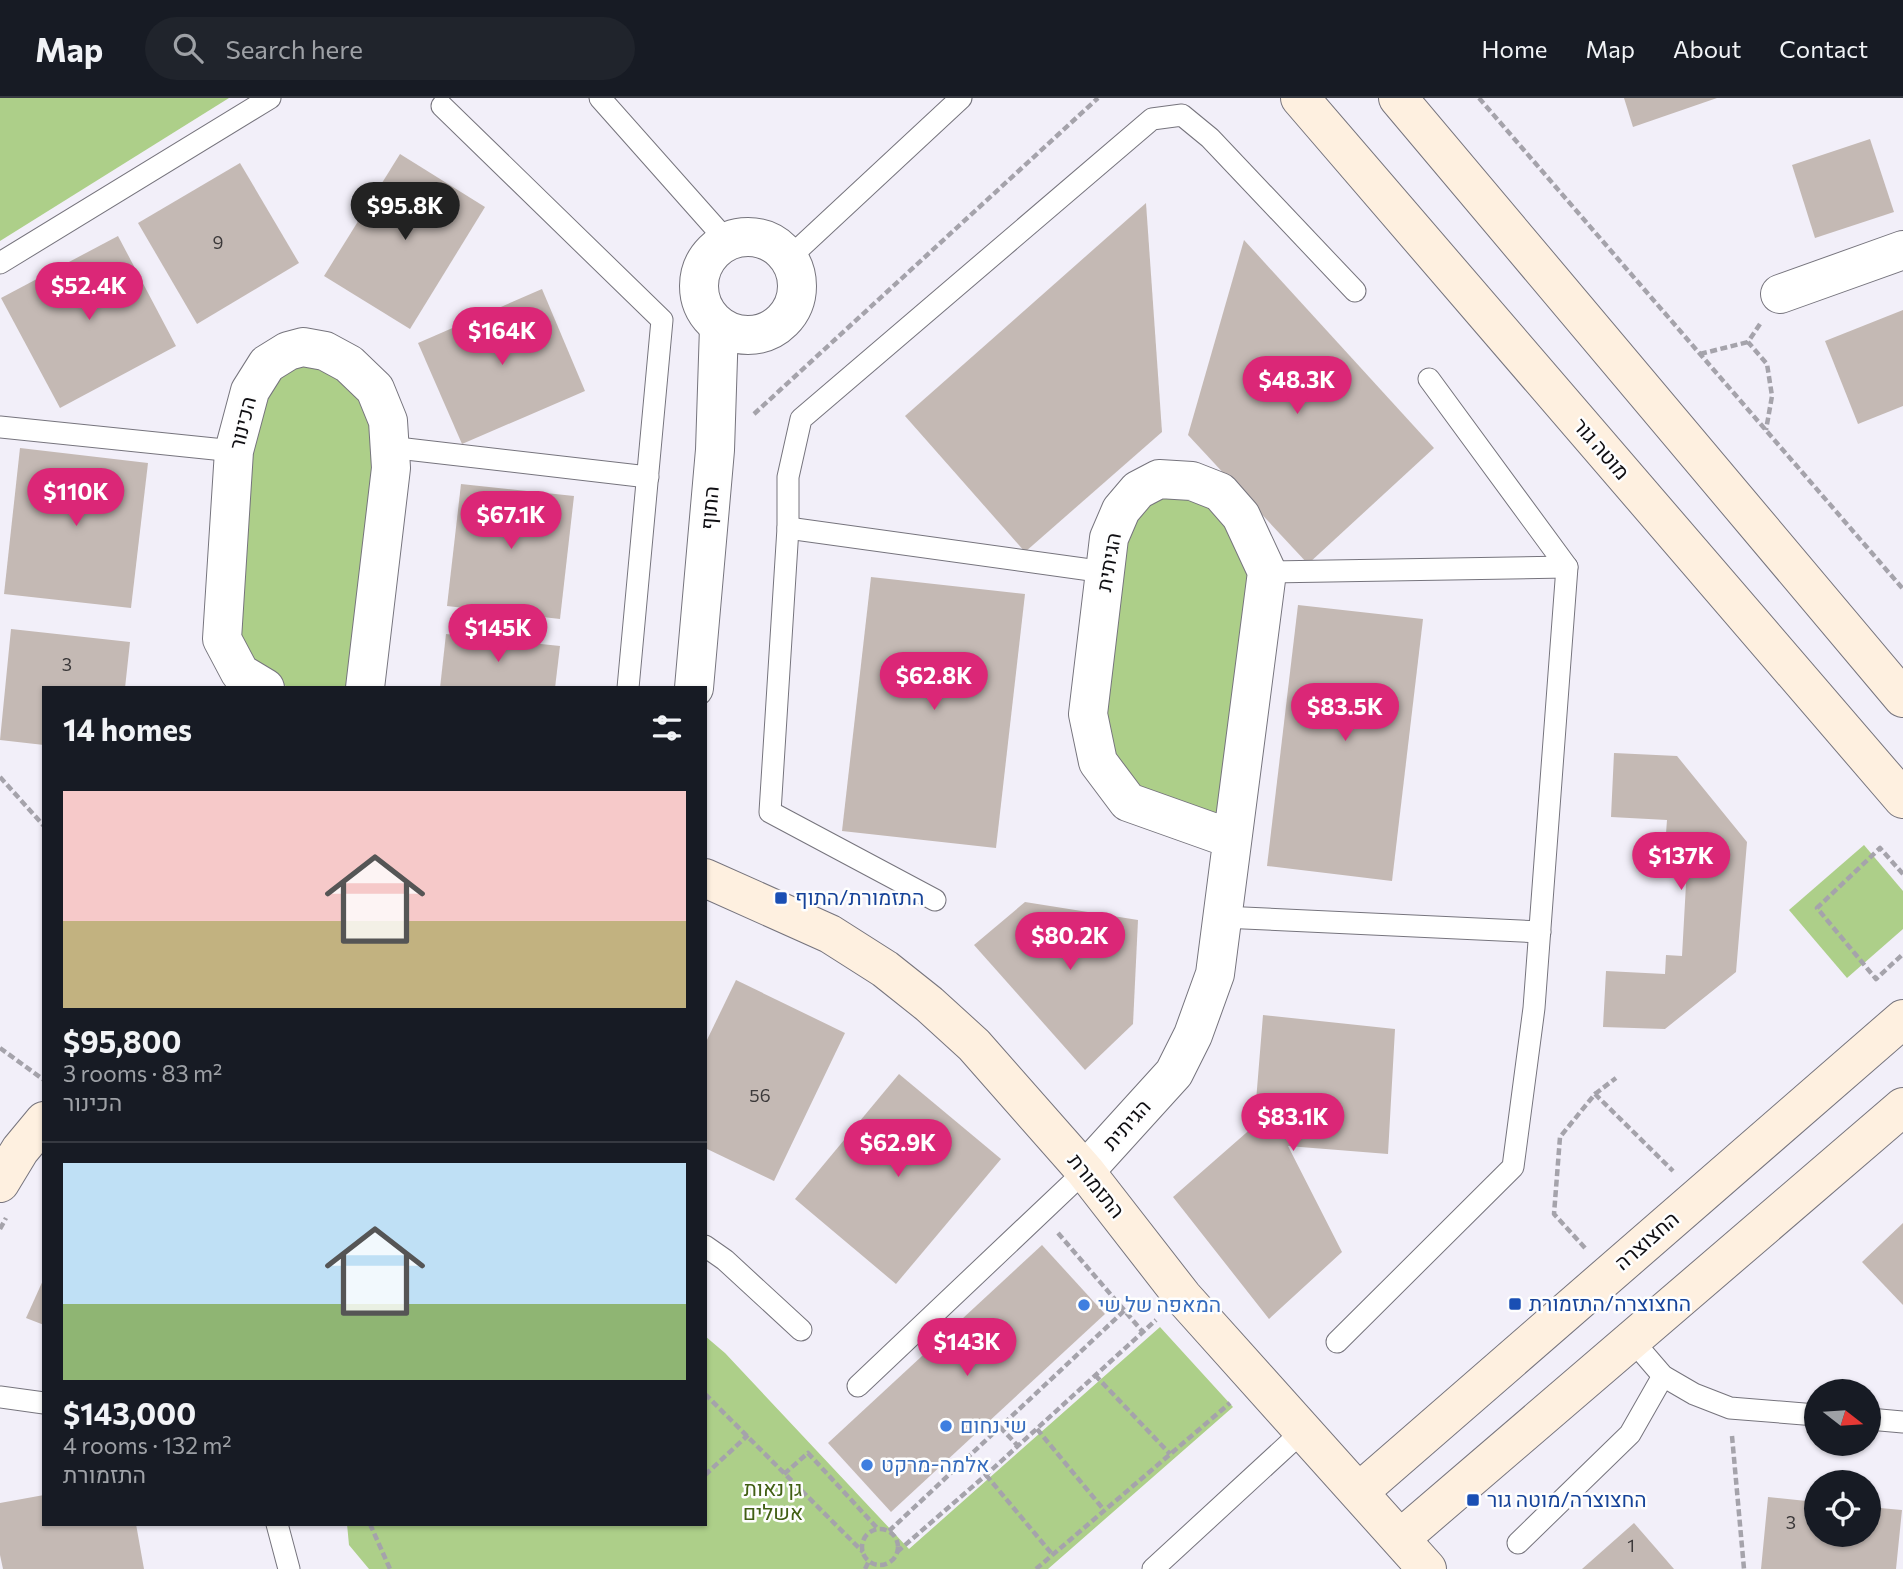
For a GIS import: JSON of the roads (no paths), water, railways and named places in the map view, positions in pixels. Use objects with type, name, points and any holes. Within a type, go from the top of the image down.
[{"type":"street","name":"מוטה גור","points":[[1300,98],[1903,799]]},
{"type":"street","points":[[1398,98],[1903,698]]},
{"type":"street","points":[[744,237],[761,238],[776,245],[789,258],[796,274],[798,291],[789,314],[777,327],[762,334],[744,336],[719,327],[707,315],[700,299],[699,282],[703,265],[713,251],[727,241],[744,237]]},
{"type":"street","points":[[1780,294],[1903,250]]},
{"type":"street","name":"התוף","points":[[694,686],[715,450],[719,327]]},
{"type":"street","name":"הכינור","points":[[262,686],[240,673],[222,639],[234,451],[250,391],[267,364],[288,351],[303,347],[324,351],[349,363],[375,388],[388,421],[391,468],[365,686]]},
{"type":"street","name":"הגיתית","points":[[1074,1180],[1174,1073],[1194,1035],[1209,994],[1215,974],[1267,572],[1241,516],[1220,492],[1192,481],[1159,479],[1138,490],[1121,510],[1109,538],[1088,715],[1098,762],[1128,802],[1232,839]]},
{"type":"street","name":"התזמורת","points":[[707,879],[830,934],[885,969],[974,1045],[1074,1180],[1184,1297],[1240,1397],[1304,1430],[1427,1569]]},
{"type":"street","name":"החצוצרה","points":[[1360,1491],[1903,1019]]},
{"type":"street","points":[[1401,1538],[1903,1107]]},
{"type":"street","points":[[0,1183],[20,1150],[42,1123]]},
{"type":"lane","points":[[0,263],[270,98]]},
{"type":"lane","points":[[600,98],[727,241]]},
{"type":"lane","points":[[789,258],[961,98]]},
{"type":"lane","points":[[442,106],[662,320],[628,686]]},
{"type":"lane","points":[[935,900],[770,812],[788,528],[788,477],[802,419],[1153,119],[1182,115],[1210,138],[1356,291]]},
{"type":"lane","points":[[1337,1342],[1513,1167],[1534,1008],[1567,567],[1429,379]]},
{"type":"lane","points":[[0,427],[234,451]]},
{"type":"lane","points":[[390,447],[648,477]]},
{"type":"lane","points":[[788,528],[1105,572]]},
{"type":"lane","points":[[1267,572],[1567,567]]},
{"type":"lane","points":[[1222,917],[1540,932]]},
{"type":"lane","points":[[858,1385],[1074,1180]]},
{"type":"lane","points":[[707,1247],[726,1260],[800,1330]]},
{"type":"lane","points":[[1632,1340],[1663,1376],[1694,1394],[1730,1408],[1804,1414]]},
{"type":"lane","points":[[1518,1543],[1630,1434],[1663,1376]]},
{"type":"lane","points":[[0,1397],[42,1403]]},
{"type":"lane","points":[[1881,1420],[1903,1422]]},
{"type":"lane","points":[[1153,1569],[1304,1430]]},
{"type":"lane","points":[[278,1526],[289,1569]]},
{"type":"place","name":"התזמורת/התוף","points":[[781,898]]},
{"type":"place","name":"החצוצרה/התזמורת","points":[[1515,1304]]},
{"type":"place","name":"המאפה של שי","points":[[1084,1305]]},
{"type":"place","name":"שי נחום","points":[[946,1426]]},
{"type":"place","name":"אלמה-מרקט","points":[[867,1465]]},
{"type":"place","name":"החצוצרה/מוטה גור","points":[[1473,1500]]},
{"type":"park label","name":"גן נאות אשלים","points":[[773,1501]]}]
